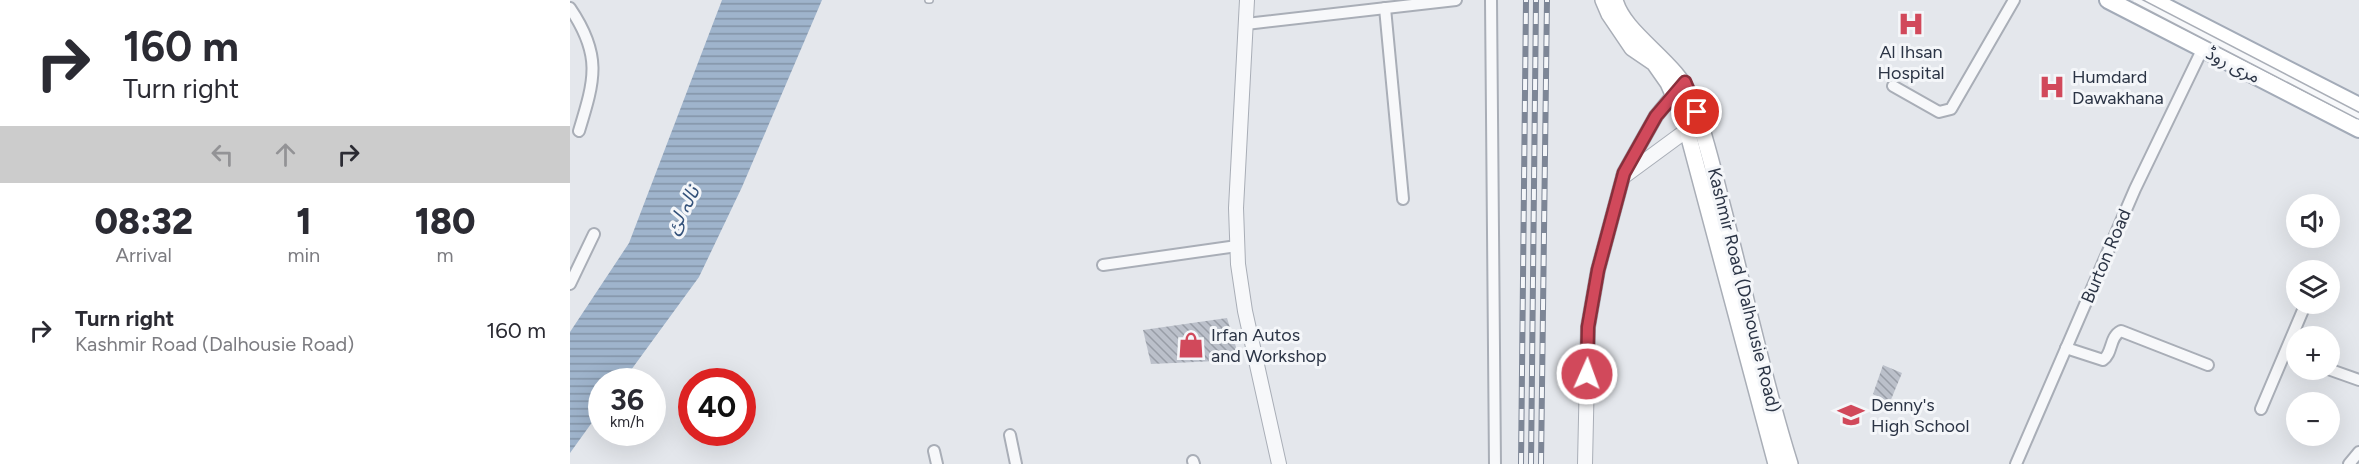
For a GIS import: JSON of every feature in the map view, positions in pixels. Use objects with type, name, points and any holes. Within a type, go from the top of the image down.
[{"type":"main road","name":"Kashmir Road (Dalhousie Road)","points":[[1603,0],[1609,14],[1632,48],[1654,63],[1679,88]]},
{"type":"main road","name":"Kashmir Road (Dalhousie Road)","points":[[1615,0],[1679,88],[1694,127],[1790,464]]},
{"type":"main road","name":"مری روڈ","points":[[2108,0],[2359,129]]},
{"type":"main road","name":"مری روڈ","points":[[2152,0],[2359,106]]},
{"type":"main road","points":[[2228,63],[2238,44]]},
{"type":"main road","name":"Kashmir Road (Dalhousie Road)","points":[[1694,127],[1776,464]]},
{"type":"street","points":[[1247,0],[1236,208],[1237,246],[1245,311],[1279,464]]},
{"type":"street","points":[[1246,24],[1456,0]]},
{"type":"street","points":[[1491,0],[1495,464]]},
{"type":"street","points":[[1893,86],[1939,112],[1951,109],[2014,0]]},
{"type":"street","points":[[570,8],[584,28],[591,48],[593,67],[591,90],[579,131]]},
{"type":"street","points":[[1385,8],[1403,199]]},
{"type":"street","name":"Burton Road","points":[[2016,464],[2135,189],[2202,50]]},
{"type":"street","points":[[1585,464],[1588,327],[1598,270],[1623,177],[1651,124],[1679,88]]},
{"type":"street","points":[[1623,177],[1694,127]]},
{"type":"street","points":[[570,284],[594,234]]},
{"type":"street","points":[[1102,265],[1237,246]]},
{"type":"street","points":[[2261,409],[2301,314]]},
{"type":"street","points":[[2066,348],[2103,360],[2107,357],[2115,335],[2126,332],[2208,365]]},
{"type":"street","points":[[2340,373],[2359,380]]},
{"type":"street","points":[[1010,435],[1016,464]]},
{"type":"street","points":[[934,451],[937,464]]},
{"type":"lane","points":[[2136,0],[2359,116]]},
{"type":"water","name":"نالہ لئ","points":[[722,0],[822,0],[742,187],[699,277],[632,368],[588,368],[588,428],[570,453],[570,332],[629,243]]},
{"type":"building","name":"Irfan Autos and Workshop","points":[[1227,318],[1240,360],[1151,364],[1143,330]]},
{"type":"building","points":[[1883,365],[1902,373],[1890,402],[1873,394]]},
{"type":"railway","points":[[1521,464],[1526,0]]},
{"type":"railway","points":[[1531,464],[1536,0]]},
{"type":"railway","points":[[1541,464],[1547,0]]},
{"type":"place","name":"Al Ihsan Hospital","points":[[1911,24]]},
{"type":"place","name":"Humdard Dawakhana","points":[[2052,87]]},
{"type":"place","name":"Irfan Autos and Workshop","points":[[1191,345]]},
{"type":"place","name":"Denny's High School","points":[[1851,415]]},
{"type":"route","points":[[1587,374],[1588,327],[1598,270],[1624,173],[1656,116],[1685,82],[1697,112]]}]
